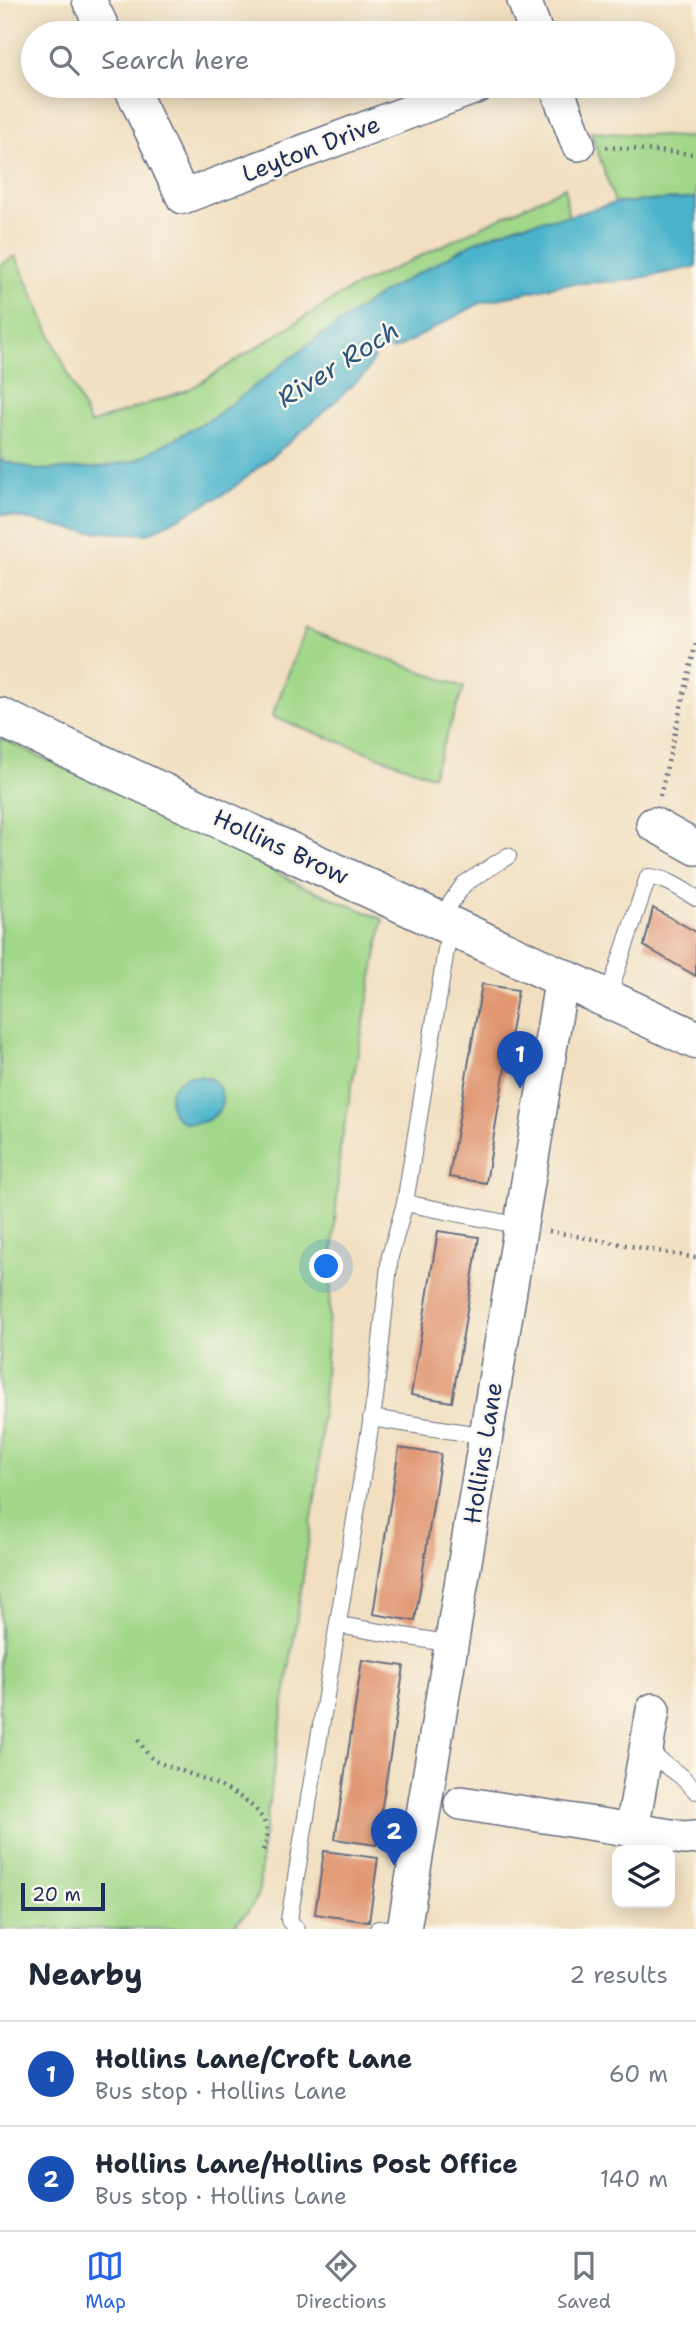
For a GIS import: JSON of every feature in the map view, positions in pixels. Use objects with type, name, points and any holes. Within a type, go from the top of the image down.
[{"type":"street","points":[[89,0],[99,21]]},
{"type":"street","points":[[524,0],[532,21]]},
{"type":"street","name":"Leyton Drive","points":[[136,98],[183,197],[446,98]]},
{"type":"street","points":[[561,98],[578,144]]},
{"type":"street","name":"Hollins Brow","points":[[0,717],[696,1040]]},
{"type":"street","points":[[653,824],[696,848]]},
{"type":"street","name":"Hollins Lane","points":[[395,1929],[452,1644],[562,977]]},
{"type":"street","points":[[632,1830],[653,1710]]},
{"type":"street","points":[[461,1803],[684,1838],[696,1837]]},
{"type":"lane","points":[[296,1929],[289,1920],[371,1418],[390,1256],[405,1203],[445,923],[464,884],[508,856]]},
{"type":"lane","points":[[607,999],[648,877],[656,877],[696,898]]},
{"type":"lane","points":[[405,1203],[521,1226]]},
{"type":"lane","points":[[371,1418],[486,1436]]},
{"type":"lane","points":[[338,1625],[452,1644]]},
{"type":"lane","points":[[645,1750],[681,1776],[696,1791]]},
{"type":"path","points":[[578,144],[696,154]]},
{"type":"path","points":[[653,824],[696,643]]},
{"type":"path","points":[[521,1226],[696,1258]]},
{"type":"path","points":[[138,1740],[155,1760],[237,1795],[258,1809],[267,1831],[262,1854]]},
{"type":"green space","points":[[591,132],[696,138],[696,198],[615,203]]},
{"type":"green space","points":[[565,187],[568,216],[519,225],[477,241],[382,293],[214,417],[134,461],[96,468],[36,470],[0,460],[0,265],[16,256],[90,424],[190,389],[345,292]]},
{"type":"green space","points":[[305,629],[464,687],[432,776],[272,717]]},
{"type":"green space","points":[[0,738],[213,838],[298,884],[383,919],[340,1149],[318,1478],[261,1855],[259,1890],[248,1911],[230,1929],[0,1929]]},
{"type":"water","name":"River Roch","points":[[696,198],[696,267],[624,281],[564,284],[480,303],[394,350],[379,348],[366,373],[297,436],[228,492],[148,534],[82,531],[0,514],[0,460],[37,470],[96,468],[134,461],[214,417],[382,293],[477,241],[519,225],[568,216],[615,203]]},
{"type":"water","points":[[187,1076],[211,1079],[220,1090],[222,1102],[217,1112],[208,1120],[186,1122],[176,1117],[171,1106],[171,1090]]},
{"type":"building","points":[[653,908],[696,932],[696,976],[644,946]]},
{"type":"building","points":[[482,984],[518,990],[486,1183],[449,1177]]},
{"type":"building","points":[[438,1231],[479,1237],[452,1402],[411,1395]]},
{"type":"building","points":[[399,1448],[441,1454],[415,1621],[373,1614]]},
{"type":"building","points":[[362,1660],[404,1666],[376,1845],[335,1839]]},
{"type":"building","points":[[324,1851],[378,1858],[369,1922],[315,1914]]},
{"type":"place","name":"Hollins Lane/Croft Lane","points":[[520,1089]]},
{"type":"place","name":"Hollins Lane/Hollins Post Office","points":[[394,1866]]}]
